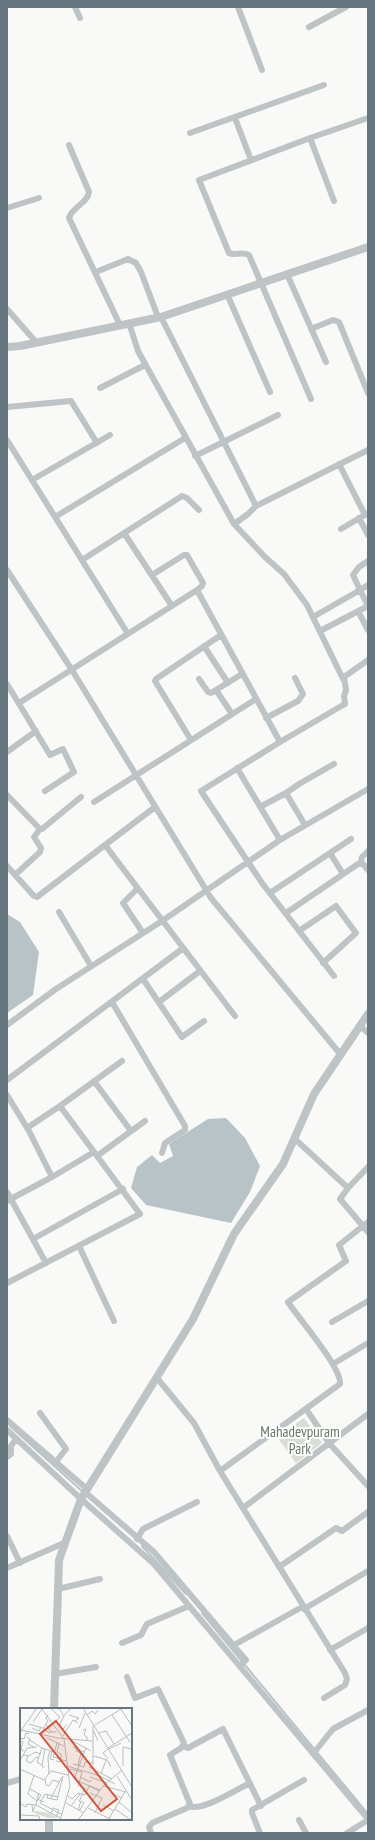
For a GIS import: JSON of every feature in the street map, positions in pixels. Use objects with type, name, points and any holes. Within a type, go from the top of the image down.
[{"type":"street","points":[[75,7],[80,18]]},
{"type":"street","points":[[238,7],[262,70]]},
{"type":"street","points":[[309,27],[346,7]]},
{"type":"street","points":[[190,133],[235,118],[324,84]]},
{"type":"street","points":[[235,118],[251,160]]},
{"type":"street","points":[[311,399],[249,255],[245,253],[229,254],[199,182],[200,180],[251,160],[368,118]]},
{"type":"street","points":[[310,138],[334,201]]},
{"type":"street","points":[[69,145],[89,192],[88,197],[69,218],[120,325]]},
{"type":"street","points":[[7,208],[38,198]]},
{"type":"street","points":[[7,347],[20,346],[160,317],[368,247]]},
{"type":"street","points":[[96,272],[128,260],[136,263],[160,317],[256,506]]},
{"type":"street","points":[[287,274],[326,362]]},
{"type":"street","points":[[226,294],[270,392]]},
{"type":"street","points":[[7,309],[36,342]]},
{"type":"street","points":[[312,329],[333,320],[339,322],[368,393]]},
{"type":"street","points":[[129,323],[138,351],[145,365],[234,524],[265,557],[286,576],[307,605],[343,679],[346,690],[344,696],[345,704],[343,706],[236,768],[202,789],[201,792],[270,893],[334,976]]},
{"type":"street","points":[[100,388],[145,365]]},
{"type":"street","points":[[7,407],[71,401],[97,443]]},
{"type":"street","points":[[195,456],[278,415]]},
{"type":"street","points":[[32,480],[110,435]]},
{"type":"street","points":[[55,517],[185,438]]},
{"type":"street","points":[[7,440],[128,634]]},
{"type":"street","points":[[234,524],[256,506],[368,450]]},
{"type":"street","points":[[339,464],[366,514],[341,529]]},
{"type":"street","points":[[82,560],[182,496],[187,498],[199,510]]},
{"type":"street","points":[[359,518],[368,535]]},
{"type":"street","points":[[124,533],[172,606]]},
{"type":"street","points":[[19,702],[197,590],[203,583],[186,554],[152,575]]},
{"type":"street","points":[[320,631],[368,606],[353,575],[359,566],[368,561]]},
{"type":"street","points":[[7,570],[72,670],[211,898],[341,1055]]},
{"type":"street","points":[[313,617],[368,585]]},
{"type":"street","points":[[197,590],[280,742]]},
{"type":"street","points":[[358,611],[368,630]]},
{"type":"street","points":[[191,740],[155,682],[156,679],[221,635]]},
{"type":"street","points":[[204,646],[228,683]]},
{"type":"street","points":[[343,679],[368,660]]},
{"type":"street","points":[[199,679],[208,692],[211,693],[242,674]]},
{"type":"street","points":[[266,718],[298,701],[303,694],[295,678]]},
{"type":"street","points":[[8,685],[50,755],[62,749],[74,772],[46,792]]},
{"type":"street","points":[[216,690],[232,714]]},
{"type":"street","points":[[94,802],[256,699]]},
{"type":"street","points":[[7,752],[36,731]]},
{"type":"street","points":[[260,807],[334,764]]},
{"type":"street","points":[[236,768],[280,840]]},
{"type":"street","points":[[7,1025],[56,989],[162,921],[280,840],[368,789]]},
{"type":"street","points":[[286,793],[305,825]]},
{"type":"street","points":[[7,795],[40,829]]},
{"type":"street","points":[[15,874],[40,852],[41,848],[34,837],[40,829],[42,829],[81,797]]},
{"type":"street","points":[[7,866],[34,896],[37,897],[155,807]]},
{"type":"street","points":[[270,893],[351,839]]},
{"type":"street","points":[[105,844],[182,949],[235,1016]]},
{"type":"street","points":[[286,914],[361,862],[362,856],[368,851]]},
{"type":"street","points":[[330,853],[343,874]]},
{"type":"street","points":[[361,862],[368,870]]},
{"type":"street","points":[[137,889],[123,903],[143,933]]},
{"type":"street","points":[[299,931],[336,906],[356,933],[323,962]]},
{"type":"street","points":[[59,912],[91,966]]},
{"type":"street","points":[[7,1080],[182,949]]},
{"type":"street","points":[[158,1002],[200,971]]},
{"type":"street","points":[[143,979],[182,1037],[204,1021]]},
{"type":"street","points":[[112,1002],[185,1126],[185,1130],[165,1143],[162,1153]]},
{"type":"street","points":[[54,1708],[59,1560],[64,1543],[84,1494],[193,1319],[234,1234],[283,1164],[314,1094],[368,1014]]},
{"type":"street","points":[[360,1026],[368,1033]]},
{"type":"street","points":[[27,1128],[122,1061]]},
{"type":"street","points":[[94,1081],[131,1131]]},
{"type":"street","points":[[7,1095],[27,1128],[52,1177]]},
{"type":"street","points":[[7,1283],[140,1214],[123,1189],[60,1106]]},
{"type":"street","points":[[9,1200],[96,1154],[145,1121]]},
{"type":"street","points":[[295,1139],[348,1188]]},
{"type":"street","points":[[368,1167],[348,1188],[340,1199],[366,1224],[368,1232]]},
{"type":"street","points":[[33,1239],[123,1189]]},
{"type":"street","points":[[7,1192],[9,1200],[46,1263]]},
{"type":"street","points":[[220,1472],[340,1384],[340,1376],[333,1364],[288,1302],[346,1261],[339,1245],[366,1224]]},
{"type":"street","points":[[79,1246],[114,1321]]},
{"type":"street","points":[[332,1322],[368,1301]]},
{"type":"street","points":[[333,1364],[368,1343]]},
{"type":"street","points":[[157,1378],[194,1423],[220,1472],[347,1679],[345,1685],[324,1698]]},
{"type":"street","points":[[306,1409],[329,1443],[368,1486]]},
{"type":"street","points":[[40,1413],[66,1449],[55,1463]]},
{"type":"street","points":[[243,1508],[368,1414]]},
{"type":"street","points":[[7,1420],[55,1463],[84,1494],[135,1541],[189,1606],[243,1664],[368,1819],[347,1833]]},
{"type":"street","points":[[7,1430],[84,1494],[135,1541],[169,1568],[234,1645],[243,1664]]},
{"type":"street","points":[[7,1456],[11,1454],[11,1446],[16,1439]]},
{"type":"street","points":[[135,1541],[143,1529],[197,1502]]},
{"type":"street","points":[[279,1567],[336,1528],[342,1531],[368,1512]]},
{"type":"street","points":[[7,1536],[20,1563]]},
{"type":"street","points":[[7,1568],[64,1543]]},
{"type":"street","points":[[234,1645],[368,1571]]},
{"type":"street","points":[[58,1589],[100,1579]]},
{"type":"street","points":[[122,1643],[141,1635],[147,1624],[189,1606]]},
{"type":"street","points":[[330,1650],[368,1628]]},
{"type":"street","points":[[55,1674],[96,1667]]},
{"type":"street","points":[[127,1677],[135,1698],[158,1689],[184,1743],[183,1746]]},
{"type":"street","points":[[315,1752],[333,1729],[368,1710]]},
{"type":"street","points":[[183,1746],[188,1748],[223,1729],[261,1806]]},
{"type":"street","points":[[183,1746],[170,1755],[190,1804],[189,1806]]},
{"type":"street","points":[[7,1783],[20,1779]]},
{"type":"street","points":[[258,1832],[251,1812],[304,1780]]},
{"type":"street","points":[[151,1833],[149,1827],[152,1823],[189,1806],[195,1808],[204,1806],[250,1783]]},
{"type":"street","points":[[49,1820],[49,1833]]},
{"type":"street","points":[[299,1820],[306,1833]]},
{"type":"green space","name":"Mahadevpuram Park","points":[[304,1418],[322,1443],[296,1463],[277,1437]]},
{"type":"shaded area","points":[[7,914],[20,922],[39,952],[33,995],[7,1013]]},
{"type":"shaded area","points":[[226,1118],[245,1138],[260,1166],[250,1192],[231,1223],[146,1205],[131,1188],[137,1167],[152,1155],[160,1163],[173,1156],[169,1144],[208,1119]]},
{"type":"waterway","points":[[10,1426],[83,1492]]},
{"type":"waterway","points":[[142,1546],[186,1594]]},
{"type":"waterway","points":[[202,1613],[368,1814]]}]
